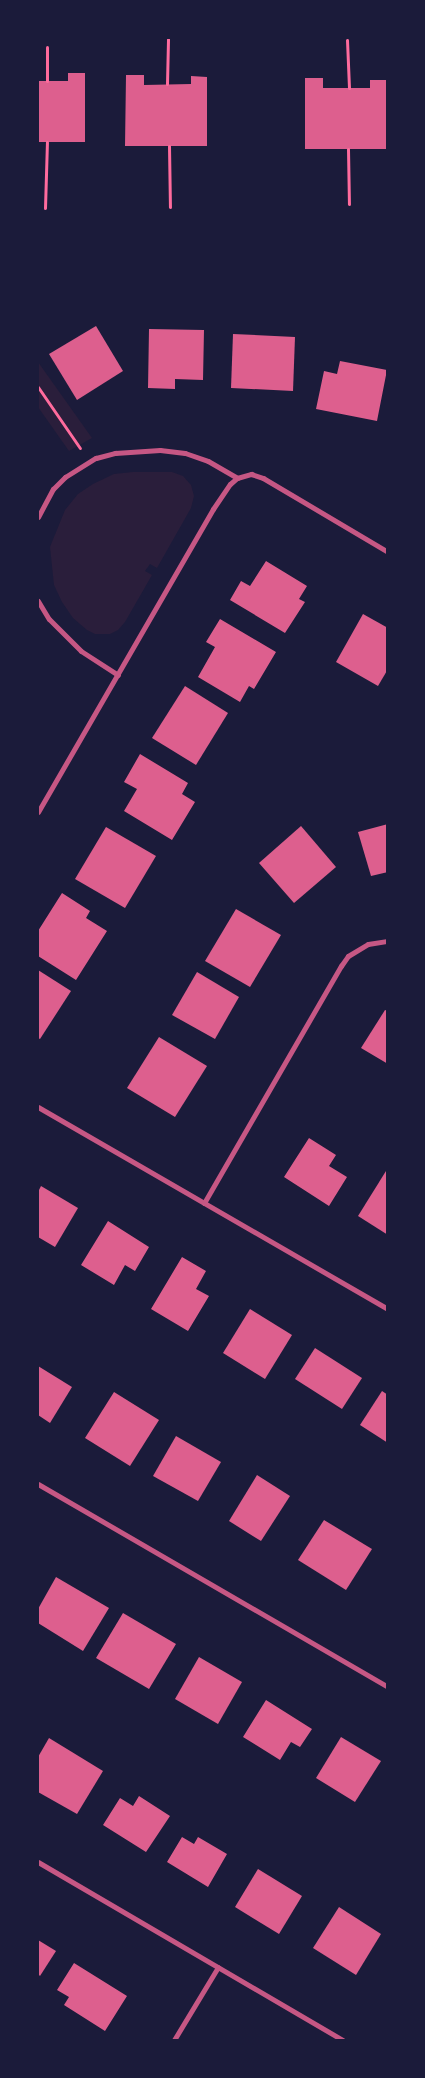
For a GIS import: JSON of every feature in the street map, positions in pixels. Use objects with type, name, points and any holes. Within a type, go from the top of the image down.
[{"type":"street","points":[[38,517],[53,489],[79,466],[115,453],[160,450],[185,453],[208,461],[237,478]]},
{"type":"street","points":[[38,812],[213,509],[230,484],[237,478],[251,474],[262,478],[388,552]]},
{"type":"street","points":[[38,601],[49,619],[75,646],[118,675]]},
{"type":"street","points":[[204,1203],[348,956],[368,944],[388,941]]},
{"type":"street","points":[[38,1107],[388,1309]]},
{"type":"street","points":[[38,1484],[388,1687]]},
{"type":"street","points":[[38,1862],[344,2040]]},
{"type":"street","points":[[174,2040],[218,1966]]},
{"type":"path","points":[[167,84],[168,38]]},
{"type":"path","points":[[347,40],[349,88]]},
{"type":"path","points":[[47,47],[47,81]]},
{"type":"path","points":[[45,208],[47,142]]},
{"type":"path","points":[[169,146],[170,207]]},
{"type":"path","points":[[348,149],[348,204]]},
{"type":"path","points":[[38,387],[77,443]]},
{"type":"shaded area","points":[[38,362],[92,438],[69,451],[38,407]]},
{"type":"shaded area","points":[[172,472],[183,476],[191,485],[194,496],[191,508],[157,568],[150,564],[145,571],[152,575],[125,622],[118,630],[110,634],[95,634],[73,618],[62,602],[54,585],[50,547],[65,510],[78,494],[114,474]]},
{"type":"building","points":[[68,73],[85,73],[85,142],[38,142],[38,81],[68,81]]},
{"type":"building","points":[[126,75],[144,75],[144,85],[191,84],[191,76],[207,77],[207,146],[125,146]]},
{"type":"building","points":[[305,78],[323,78],[323,88],[370,88],[370,80],[386,80],[386,149],[305,149]]},
{"type":"building","points":[[96,326],[123,371],[77,400],[49,354]]},
{"type":"building","points":[[149,329],[204,330],[203,380],[175,379],[175,389],[148,388]]},
{"type":"building","points":[[233,334],[295,337],[293,391],[231,388]]},
{"type":"building","points":[[340,361],[387,370],[377,421],[316,409],[324,371],[337,374]]},
{"type":"building","points":[[266,561],[307,586],[299,599],[305,602],[285,633],[230,600],[241,581],[250,586]]},
{"type":"building","points":[[363,614],[388,628],[388,669],[378,686],[336,662]]},
{"type":"building","points":[[220,619],[276,652],[254,689],[249,686],[240,702],[198,677],[215,647],[206,642]]},
{"type":"building","points":[[185,686],[228,713],[196,765],[152,738]]},
{"type":"building","points":[[140,754],[188,783],[182,794],[195,802],[172,840],[124,811],[137,789],[124,782]]},
{"type":"building","points":[[388,824],[388,872],[371,876],[358,832]]},
{"type":"building","points":[[301,826],[336,867],[294,903],[259,863]]},
{"type":"building","points":[[106,827],[156,856],[125,908],[75,879]]},
{"type":"building","points":[[62,893],[90,911],[86,918],[107,931],[76,980],[38,956],[38,931]]},
{"type":"building","points":[[236,909],[281,935],[250,987],[205,961]]},
{"type":"building","points":[[38,970],[71,991],[40,1039],[38,1038]]},
{"type":"building","points":[[197,972],[239,997],[215,1039],[172,1015]]},
{"type":"building","points":[[385,1010],[388,1011],[388,1064],[361,1048]]},
{"type":"building","points":[[159,1037],[207,1066],[175,1117],[127,1088]]},
{"type":"building","points":[[309,1138],[336,1155],[329,1166],[347,1177],[329,1206],[284,1177]]},
{"type":"building","points":[[386,1171],[388,1172],[388,1235],[358,1216]]},
{"type":"building","points":[[41,1186],[78,1208],[55,1247],[38,1237],[38,1192]]},
{"type":"building","points":[[108,1221],[149,1247],[135,1271],[125,1265],[114,1285],[81,1265]]},
{"type":"building","points":[[182,1257],[206,1271],[196,1289],[209,1296],[188,1331],[151,1309]]},
{"type":"building","points":[[250,1309],[292,1335],[265,1379],[223,1353]]},
{"type":"building","points":[[315,1348],[362,1378],[342,1409],[295,1379]]},
{"type":"building","points":[[38,1366],[72,1387],[50,1423],[38,1415]]},
{"type":"building","points":[[382,1391],[388,1395],[388,1443],[360,1425]]},
{"type":"building","points":[[114,1392],[159,1420],[130,1466],[85,1438]]},
{"type":"building","points":[[176,1436],[221,1462],[198,1501],[153,1476]]},
{"type":"building","points":[[257,1475],[290,1496],[261,1541],[229,1521]]},
{"type":"building","points":[[324,1520],[372,1549],[346,1590],[298,1560]]},
{"type":"building","points":[[56,1577],[109,1608],[83,1651],[38,1623],[38,1609]]},
{"type":"building","points":[[123,1613],[176,1644],[149,1689],[96,1658]]},
{"type":"building","points":[[199,1657],[242,1682],[218,1724],[175,1699]]},
{"type":"building","points":[[266,1700],[312,1729],[300,1747],[291,1742],[280,1760],[243,1737]]},
{"type":"building","points":[[341,1737],[381,1761],[355,1802],[316,1778]]},
{"type":"building","points":[[49,1738],[103,1771],[77,1814],[38,1792],[38,1757]]},
{"type":"building","points":[[139,1796],[170,1816],[146,1852],[103,1825],[120,1798],[133,1806]]},
{"type":"building","points":[[182,1837],[194,1844],[198,1837],[227,1854],[208,1887],[167,1862]]},
{"type":"building","points":[[258,1869],[302,1896],[279,1934],[235,1907]]},
{"type":"building","points":[[339,1907],[381,1934],[356,1975],[313,1948]]},
{"type":"building","points":[[38,1940],[56,1951],[40,1976],[38,1974]]},
{"type":"building","points":[[74,1963],[127,1996],[105,2031],[64,2005],[69,1997],[57,1990]]}]
